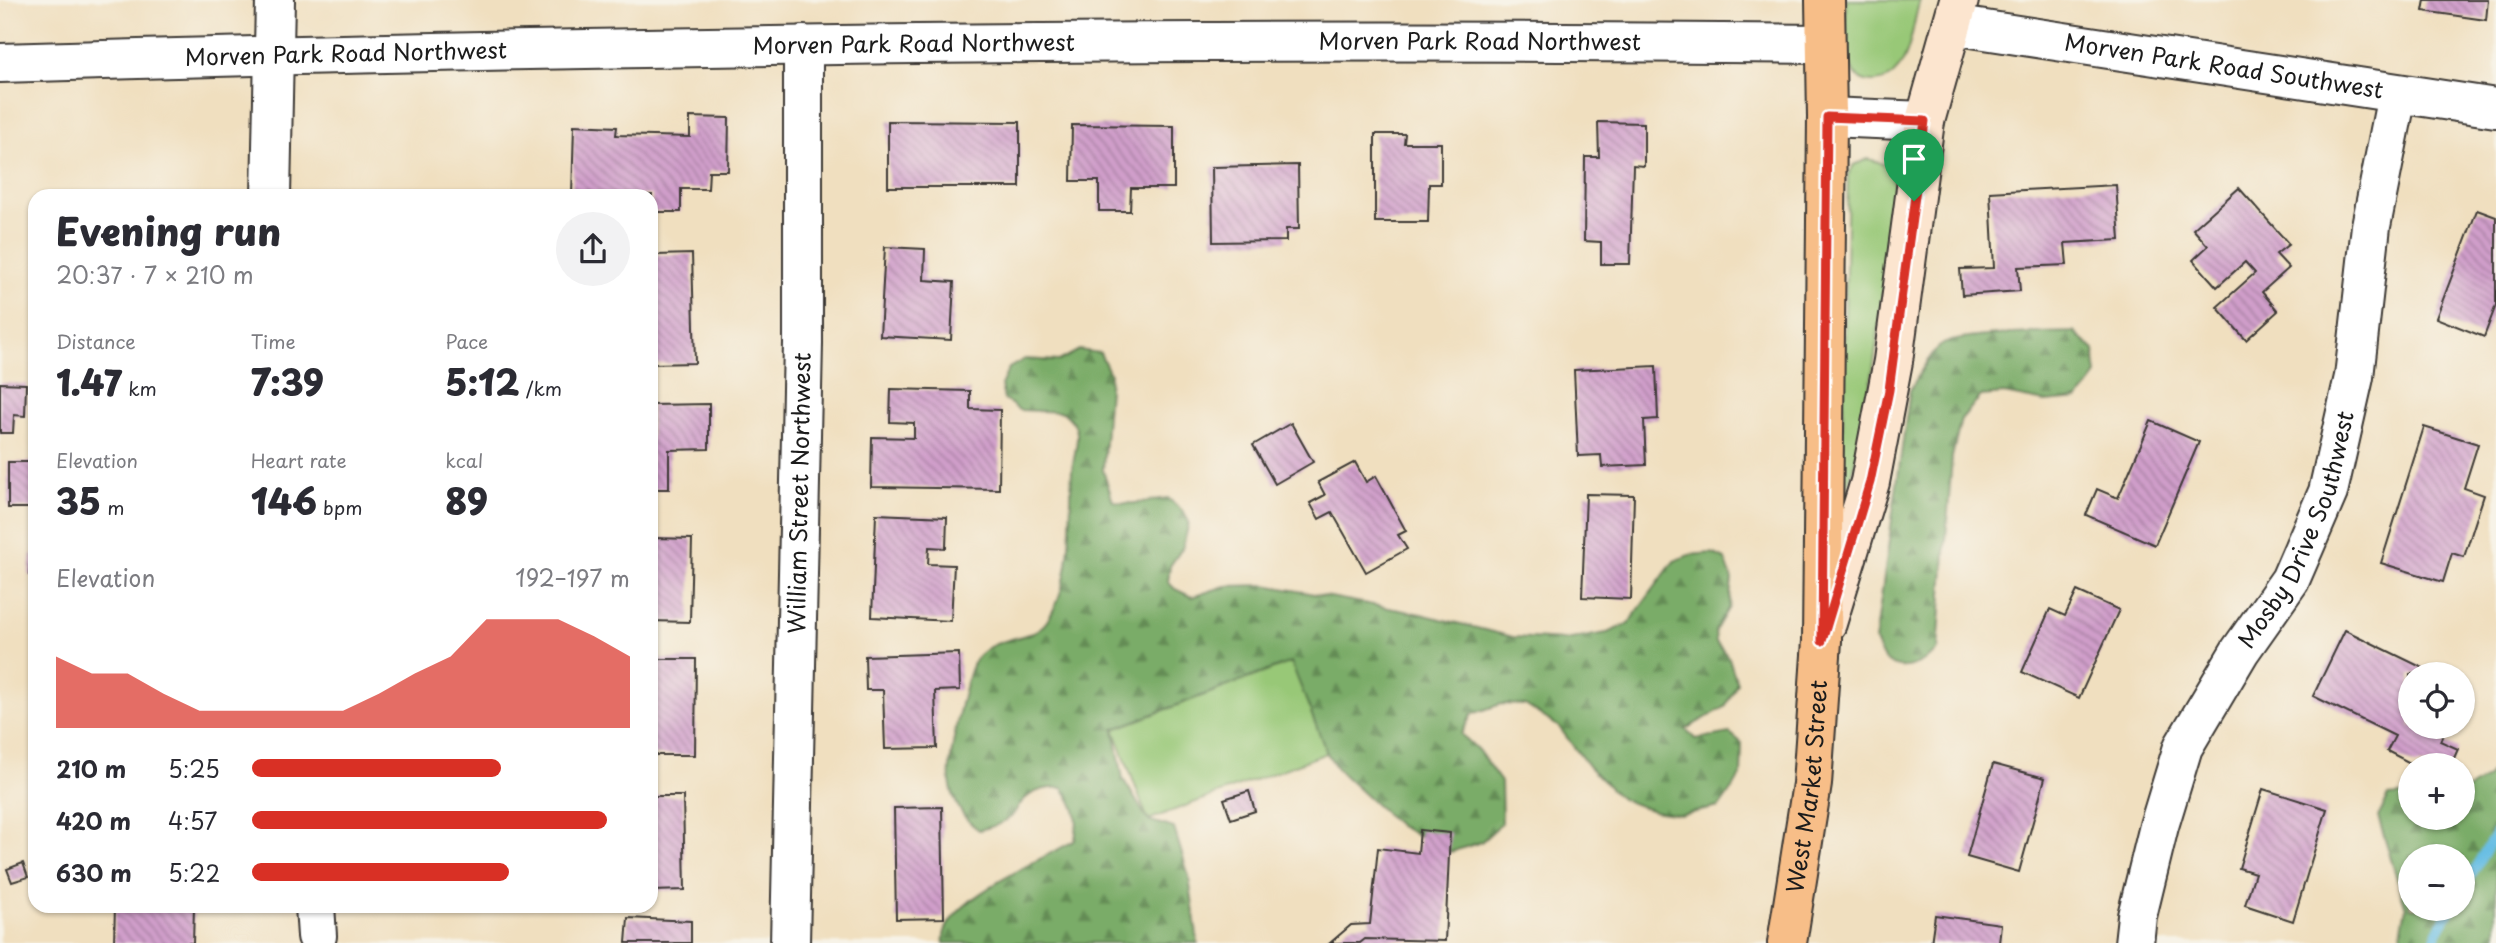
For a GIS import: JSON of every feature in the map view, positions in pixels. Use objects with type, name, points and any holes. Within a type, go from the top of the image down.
[{"type":"main road","name":"West Market Street","points":[[1787,943],[1812,784],[1822,641],[1827,117],[1825,0]]},
{"type":"main road","points":[[1822,641],[1870,482],[1889,390],[1925,121],[1955,13]]},
{"type":"street","points":[[271,189],[275,0]]},
{"type":"street","name":"Morven Park Road Southwest","points":[[1955,13],[2397,95],[2496,108]]},
{"type":"street","name":"Morven Park Road Northwest","points":[[0,63],[803,45],[1505,41],[1825,44]]},
{"type":"street","name":"William Street Northwest","points":[[790,943],[802,370],[803,45]]},
{"type":"street","name":"Mosby Drive Southwest","points":[[2133,943],[2159,826],[2183,747],[2240,651],[2290,580],[2328,492],[2354,377],[2371,226],[2397,95]]},
{"type":"street","points":[[1827,117],[1925,121]]},
{"type":"green space","points":[[1846,0],[1920,0],[1910,44],[1903,61],[1892,76],[1876,82],[1864,80],[1855,74],[1846,51]]},
{"type":"green space","points":[[1868,159],[1889,169],[1893,177],[1894,191],[1870,391],[1853,469],[1841,507],[1848,175],[1854,165]]},
{"type":"green space","points":[[2074,332],[2094,350],[2097,375],[2079,399],[2045,402],[2004,394],[1981,396],[1961,419],[1952,457],[1938,650],[1919,663],[1894,666],[1886,661],[1875,641],[1910,390],[1931,356],[1940,346],[1949,342],[1983,336]]},
{"type":"green space","points":[[1079,350],[1100,353],[1110,374],[1103,470],[1113,501],[1133,503],[1168,498],[1184,512],[1189,522],[1183,547],[1170,566],[1168,582],[1175,589],[1192,597],[1225,586],[1266,585],[1421,614],[1513,637],[1565,640],[1607,633],[1628,624],[1674,561],[1689,555],[1712,553],[1725,559],[1732,579],[1729,607],[1715,631],[1716,642],[1729,658],[1737,683],[1725,707],[1686,729],[1695,739],[1730,733],[1742,743],[1741,776],[1719,807],[1681,815],[1653,811],[1621,799],[1589,767],[1559,727],[1525,705],[1501,704],[1472,714],[1461,734],[1478,750],[1501,782],[1502,823],[1481,842],[1451,852],[1399,826],[1338,770],[1327,753],[1291,662],[1114,729],[1123,779],[1148,820],[1174,828],[1189,877],[1198,943],[944,943],[946,928],[957,913],[975,898],[996,883],[1075,840],[1076,812],[1063,788],[1035,792],[1025,799],[1007,820],[979,830],[963,814],[956,802],[951,788],[950,771],[962,701],[974,661],[992,646],[1034,632],[1047,621],[1062,587],[1069,548],[1076,427],[1063,412],[1019,410],[1004,399],[1001,385],[1009,368],[1025,359],[1059,361]]},
{"type":"green space","points":[[1292,662],[1327,753],[1148,820],[1114,729]]},
{"type":"green space","points":[[2496,762],[2496,943],[2399,943],[2403,921],[2475,921],[2475,844],[2398,844],[2398,882],[2378,817],[2389,796],[2398,795],[2398,830],[2475,830],[2475,785],[2489,776]]},
{"type":"building","points":[[2425,0],[2488,0],[2486,20],[2423,11]]},
{"type":"building","points":[[690,117],[729,118],[728,171],[709,171],[708,189],[681,189],[681,212],[658,212],[658,189],[572,189],[574,125],[617,127],[616,135],[690,137]]},
{"type":"building","points":[[888,121],[1020,122],[1020,187],[888,187]]},
{"type":"building","points":[[1598,122],[1644,123],[1644,166],[1633,165],[1630,264],[1601,264],[1601,242],[1584,241],[1585,157],[1599,157]]},
{"type":"building","points":[[1072,125],[1174,126],[1174,188],[1131,188],[1130,211],[1099,211],[1099,181],[1071,181]]},
{"type":"building","points":[[1375,134],[1405,134],[1404,143],[1441,143],[1441,184],[1429,184],[1428,222],[1375,222]]},
{"type":"building","points":[[1298,165],[1299,229],[1286,229],[1286,241],[1213,242],[1212,167]]},
{"type":"building","points":[[2116,185],[2120,240],[2065,243],[2067,265],[2018,267],[2020,291],[1962,295],[1960,269],[1994,268],[1990,192]]},
{"type":"building","points":[[2239,188],[2289,244],[2276,254],[2289,268],[2262,292],[2278,311],[2246,340],[2217,307],[2255,273],[2245,262],[2217,287],[2193,260],[2208,246],[2193,229]]},
{"type":"building","points":[[2477,210],[2496,217],[2496,305],[2484,337],[2436,318]]},
{"type":"building","points":[[885,247],[925,249],[924,280],[954,282],[951,340],[880,336]]},
{"type":"building","points":[[692,254],[695,363],[658,364],[658,255]]},
{"type":"building","points":[[1656,366],[1658,419],[1644,420],[1646,465],[1602,467],[1601,455],[1578,456],[1574,370]]},
{"type":"building","points":[[0,383],[26,384],[25,416],[14,415],[13,433],[0,433]]},
{"type":"building","points":[[891,389],[970,391],[970,409],[1000,410],[999,489],[871,487],[872,437],[914,438],[914,423],[890,422]]},
{"type":"building","points":[[709,404],[709,449],[669,450],[669,489],[658,489],[658,405]]},
{"type":"building","points":[[2151,421],[2199,442],[2155,545],[2086,515],[2097,489],[2118,498]]},
{"type":"building","points":[[1291,423],[1313,462],[1275,484],[1253,445]]},
{"type":"building","points":[[2424,427],[2478,444],[2464,488],[2484,495],[2464,557],[2452,553],[2443,582],[2381,563]]},
{"type":"building","points":[[8,462],[28,462],[28,508],[8,508]]},
{"type":"building","points":[[1355,462],[1366,482],[1376,476],[1406,531],[1398,535],[1407,549],[1366,572],[1332,512],[1319,519],[1310,503],[1325,495],[1318,482]]},
{"type":"building","points":[[1586,494],[1634,495],[1631,599],[1582,597]]},
{"type":"building","points":[[876,514],[947,517],[946,548],[929,547],[928,564],[954,565],[951,621],[872,617]]},
{"type":"building","points":[[658,538],[692,539],[690,622],[658,621]]},
{"type":"building","points":[[2077,591],[2119,610],[2079,698],[2022,672],[2050,609],[2065,616]]},
{"type":"building","points":[[2345,630],[2411,662],[2398,662],[2398,739],[2441,739],[2440,741],[2458,749],[2456,753],[2398,753],[2398,757],[2387,751],[2395,736],[2313,696]]},
{"type":"building","points":[[959,653],[960,690],[935,691],[937,748],[885,749],[883,690],[866,690],[865,656]]},
{"type":"building","points":[[658,659],[696,659],[695,755],[658,755]]},
{"type":"building","points":[[1993,764],[2045,778],[2019,872],[1967,857]]},
{"type":"building","points":[[2263,789],[2327,809],[2293,921],[2245,905],[2255,873],[2239,868]]},
{"type":"building","points":[[1249,791],[1255,811],[1231,819],[1224,799]]},
{"type":"building","points":[[658,796],[683,796],[685,890],[658,891]]},
{"type":"building","points":[[942,807],[944,918],[896,919],[894,808]]},
{"type":"building","points":[[1420,830],[1450,833],[1445,941],[1365,939],[1360,943],[1330,943],[1351,925],[1370,924],[1378,848],[1418,853]]},
{"type":"building","points":[[23,863],[28,877],[12,882],[7,869]]},
{"type":"building","points":[[115,913],[194,913],[193,943],[114,943]]},
{"type":"building","points":[[1935,915],[2001,924],[1999,943],[1931,943]]},
{"type":"building","points":[[628,918],[691,921],[691,943],[626,943]]},
{"type":"waterway","points":[[2475,868],[2496,833]]},
{"type":"waterway","points":[[2434,943],[2443,921]]},
{"type":"route","points":[[1827,117],[1925,121],[1914,201],[1889,390],[1870,482],[1822,641],[1827,117]]}]
